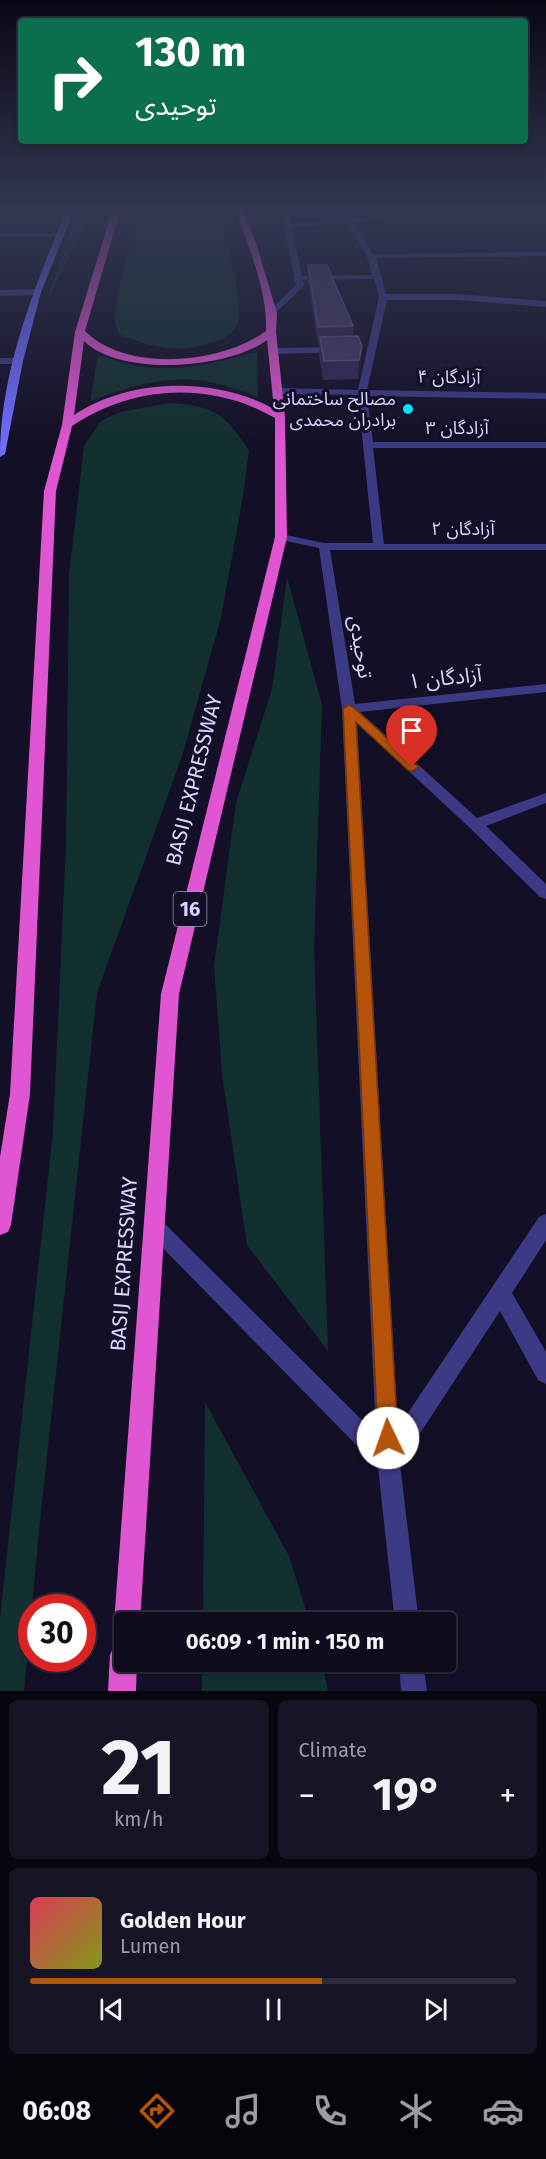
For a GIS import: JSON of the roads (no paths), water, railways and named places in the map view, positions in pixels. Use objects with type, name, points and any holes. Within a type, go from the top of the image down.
[{"type":"highway","points":[[0,1225],[20,1094],[50,491],[68,425],[80,332],[93,287]]},
{"type":"highway","name":"BASIJ EXPRESSWAY","points":[[128,1612],[170,994],[281,537],[279,391],[271,332],[272,313],[264,287]]},
{"type":"highway","points":[[80,332],[95,345],[120,355],[137,359],[173,361],[226,355],[254,345],[271,332]]},
{"type":"highway","points":[[68,425],[94,408],[112,401],[131,396],[173,391],[231,395],[253,402],[280,417]]},
{"type":"highway","points":[[122,1691],[123,1672]]},
{"type":"main road","points":[[0,448],[18,361],[39,287]]},
{"type":"street","points":[[272,313],[299,287]]},
{"type":"street","points":[[379,547],[362,392],[383,297],[380,287]]},
{"type":"street","points":[[0,292],[37,292]]},
{"type":"street","points":[[383,297],[456,297],[546,304]]},
{"type":"street","points":[[361,349],[372,349]]},
{"type":"street","points":[[274,351],[350,350]]},
{"type":"street","points":[[0,361],[18,361]]},
{"type":"street","name":"آزادگان ۴","points":[[279,391],[546,396]]},
{"type":"street","name":"آزادگان ۳","points":[[368,445],[546,445]]},
{"type":"street","points":[[281,537],[324,546]]},
{"type":"street","name":"آزادگان ۲","points":[[324,546],[546,547]]},
{"type":"street","name":"توحیدی","points":[[324,546],[349,709],[475,824],[546,893]]},
{"type":"street","name":"آزادگان ۱","points":[[349,709],[546,688]]},
{"type":"street","points":[[349,709],[389,1462],[406,1612]]},
{"type":"street","points":[[475,824],[546,798]]},
{"type":"street","points":[[389,1462],[546,1223]]},
{"type":"street","points":[[154,1226],[389,1462]]},
{"type":"street","points":[[501,1293],[546,1373]]},
{"type":"street","points":[[412,1672],[414,1691]]},
{"type":"place","name":"مصالح ساختمانی برادران محمدی","points":[[408,409]]}]
